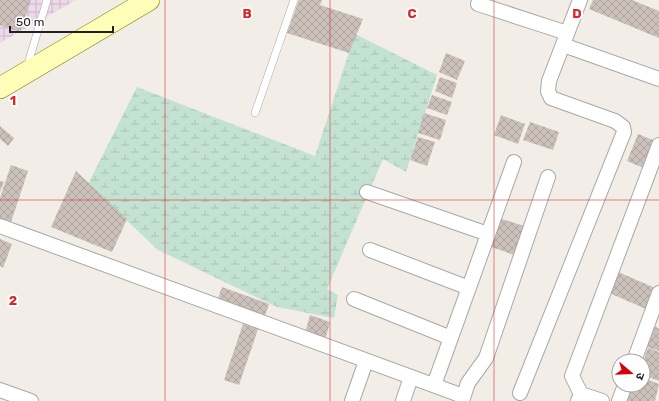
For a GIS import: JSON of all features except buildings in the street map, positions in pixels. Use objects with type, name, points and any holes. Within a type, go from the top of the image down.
[{"type":"main road","points":[[0,88],[148,0]]},
{"type":"street","points":[[520,393],[624,132],[623,127],[615,121],[551,98],[548,91],[549,81],[580,0]]},
{"type":"street","points":[[478,4],[659,79]]},
{"type":"street","points":[[602,401],[580,397],[572,376],[659,145]]},
{"type":"street","points":[[434,385],[514,162]]},
{"type":"street","points":[[0,226],[434,385],[463,399],[468,383],[486,358],[548,177]]},
{"type":"street","points":[[367,192],[488,234]]},
{"type":"street","points":[[370,250],[469,288]]},
{"type":"street","points":[[637,353],[659,293]]},
{"type":"street","points":[[354,299],[451,338]]},
{"type":"street","points":[[352,401],[366,361]]},
{"type":"street","points":[[402,401],[411,377]]},
{"type":"street","points":[[8,395],[31,401]]},
{"type":"lane","points":[[25,73],[47,0]]},
{"type":"lane","points":[[255,113],[294,0]]},
{"type":"shaded area","points":[[0,0],[76,0],[0,43]]},
{"type":"green space","points":[[355,34],[437,75],[406,172],[383,159],[327,289],[338,295],[334,318],[277,307],[158,250],[88,184],[137,87],[315,156]]}]
